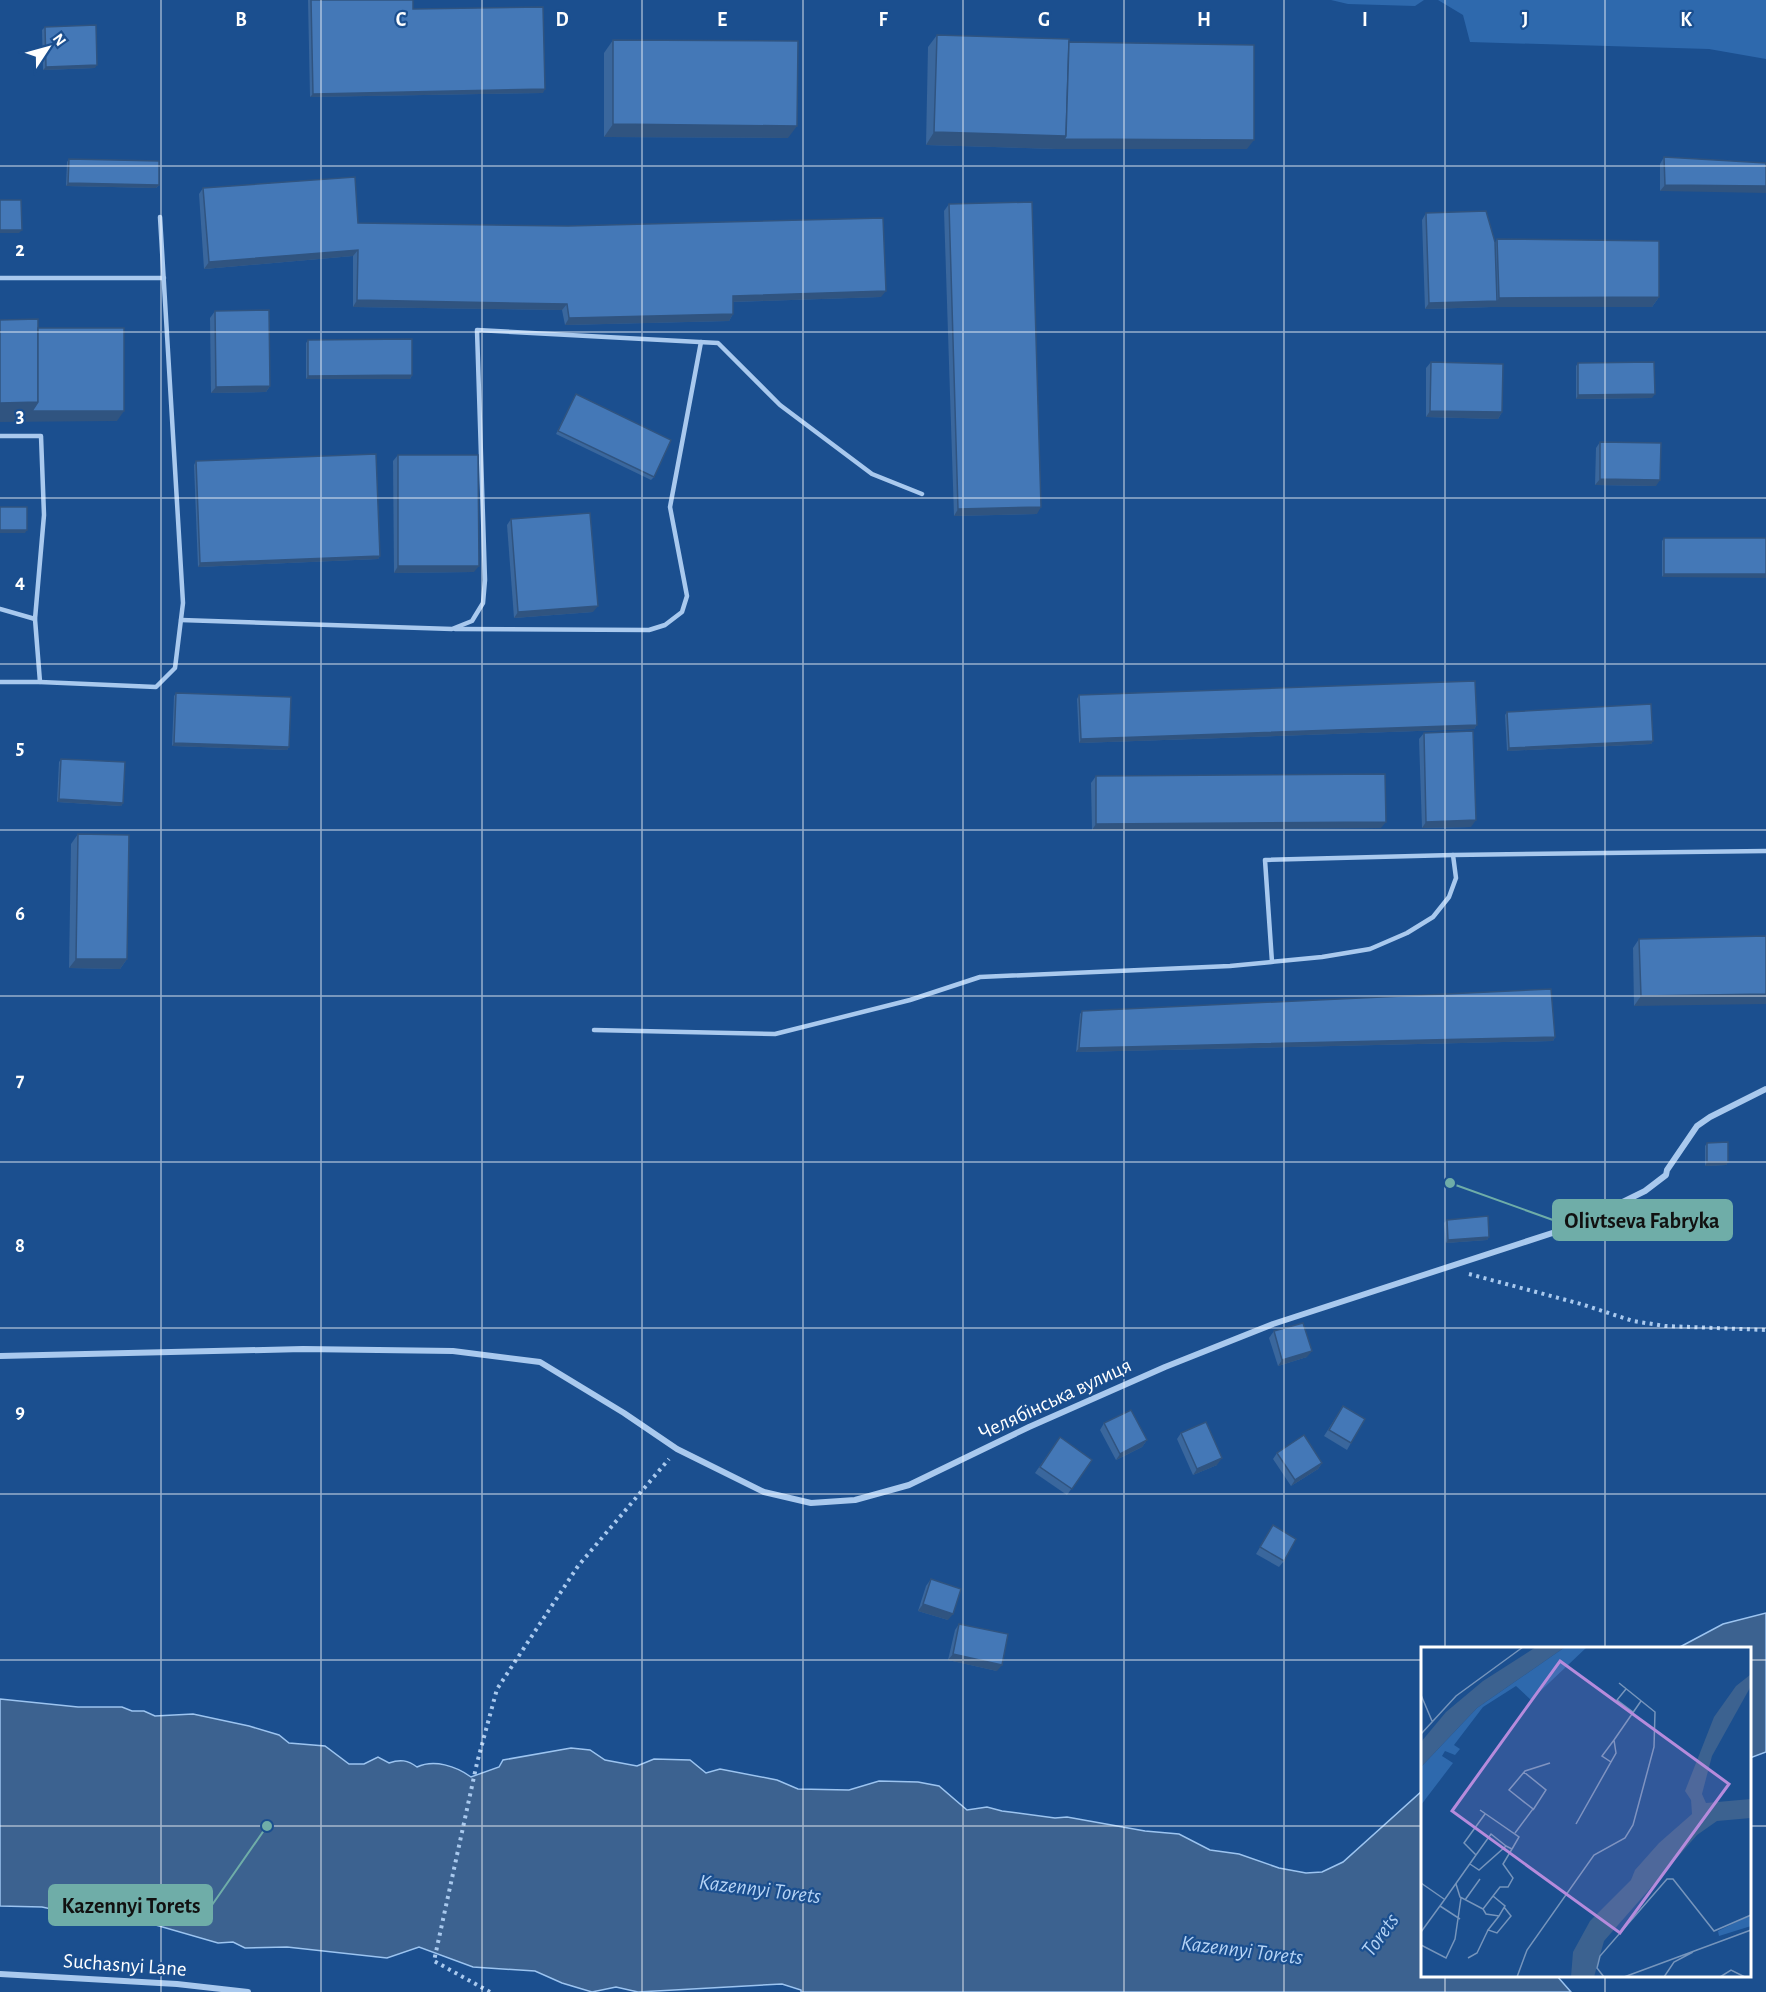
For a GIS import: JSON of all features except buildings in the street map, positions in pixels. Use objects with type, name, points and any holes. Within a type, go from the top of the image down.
[{"type":"street","name":"Челябінська вулиця","points":[[0,1356],[303,1349],[453,1351],[540,1362],[624,1413],[677,1449],[764,1492],[811,1503],[855,1500],[909,1485],[1029,1427],[1144,1376],[1273,1324],[1574,1226],[1645,1191],[1666,1174],[1697,1126],[1766,1089]]},
{"type":"street","name":"Suchasnyi Lane","points":[[0,1974],[177,1984],[248,1992]]},
{"type":"lane","points":[[0,682],[156,687],[175,668],[183,603],[160,217]]},
{"type":"lane","points":[[0,278],[164,278]]},
{"type":"lane","points":[[452,629],[472,621],[483,603],[485,580],[477,330],[718,343],[780,405],[872,474],[922,494]]},
{"type":"lane","points":[[181,620],[452,629],[649,630],[665,625],[682,612],[687,596],[670,507],[701,342]]},
{"type":"lane","points":[[0,436],[41,436],[44,515],[35,618],[40,682]]},
{"type":"lane","points":[[0,609],[35,618]]},
{"type":"lane","points":[[1272,962],[1265,860],[1766,850]]},
{"type":"lane","points":[[594,1030],[775,1034],[910,1000],[980,977],[1230,966],[1322,957],[1370,949],[1433,917],[1449,897],[1455,878],[1453,855]]},
{"type":"path","points":[[1448,1268],[1581,1304],[1633,1321],[1665,1326],[1766,1330]]},
{"type":"path","points":[[490,1992],[434,1962],[477,1763],[497,1689],[578,1566],[677,1449]]},
{"type":"shaded area","points":[[1331,0],[1424,0],[1415,6],[1348,4]]},
{"type":"shaded area","points":[[1438,0],[1766,0],[1766,59],[1709,49],[1470,42],[1463,15]]},
{"type":"water","points":[[1766,1613],[1766,1752],[1751,1758],[1751,1647],[1680,1647],[1723,1624]]},
{"type":"water","name":"Torets","points":[[0,1699],[78,1707],[122,1707],[132,1711],[144,1711],[155,1716],[193,1714],[279,1735],[289,1743],[325,1746],[349,1764],[364,1764],[378,1757],[389,1763],[404,1761],[417,1767],[430,1764],[445,1765],[471,1777],[499,1767],[503,1760],[571,1748],[590,1750],[605,1760],[637,1766],[654,1759],[690,1760],[706,1773],[720,1769],[777,1780],[798,1789],[849,1790],[879,1781],[918,1782],[939,1786],[967,1810],[987,1807],[1002,1811],[1055,1818],[1067,1817],[1145,1831],[1179,1834],[1210,1850],[1239,1854],[1279,1868],[1306,1873],[1322,1872],[1343,1862],[1421,1792],[1421,1977],[1558,1977],[1571,1992],[801,1992],[801,1990],[782,1984],[638,1992],[616,1987],[592,1992],[562,1983],[535,1971],[473,1967],[419,1947],[387,1958],[287,1947],[245,1948],[233,1942],[218,1943],[114,1913],[75,1914],[42,1907],[0,1906]]},
{"type":"place","name":"Olivtseva Fabryka","points":[[1450,1183]]},
{"type":"place","name":"Kazennyi Torets","points":[[267,1826]]}]
